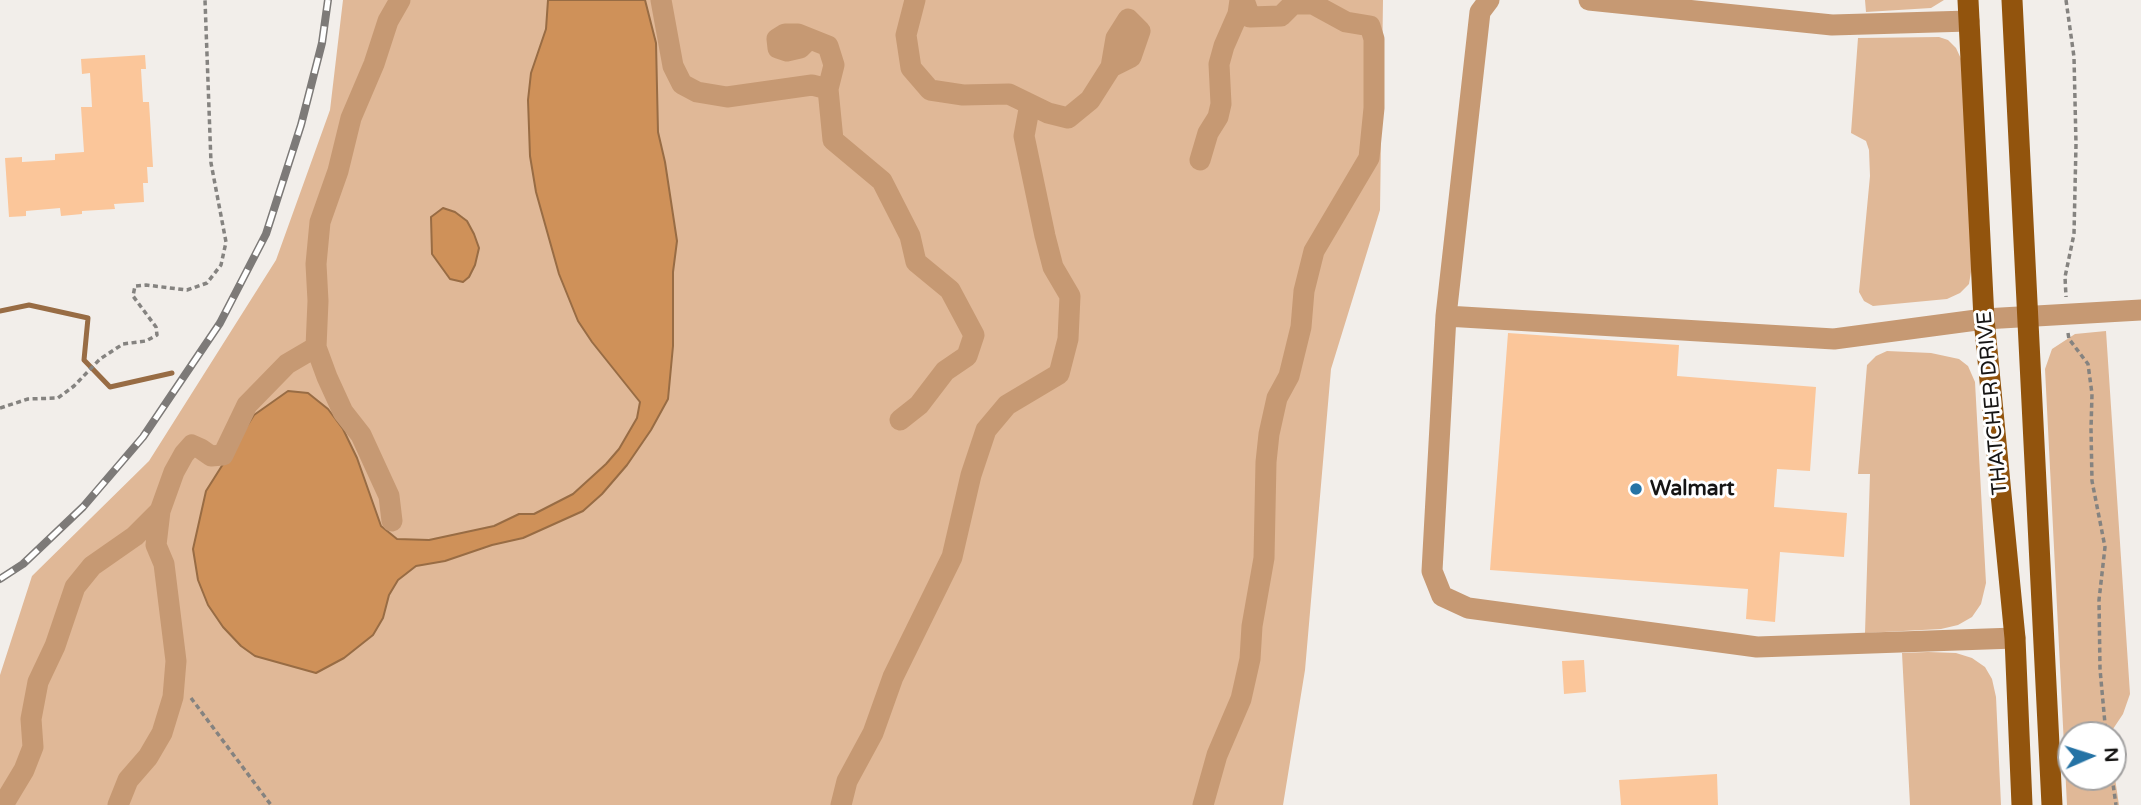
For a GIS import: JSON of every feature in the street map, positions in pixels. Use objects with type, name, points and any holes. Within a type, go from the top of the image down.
[{"type":"main road","name":"THATCHER DRIVE","points":[[2012,0],[2052,805]]},
{"type":"main road","name":"THATCHER DRIVE","points":[[1968,10],[1984,319],[2015,638],[2022,805]]},
{"type":"street","points":[[392,521],[389,496],[360,435],[343,412],[316,347],[316,264],[320,222],[338,171],[351,118],[374,64],[388,21],[400,0]]},
{"type":"street","points":[[661,0],[673,66],[682,84],[697,92],[727,97],[812,85],[828,89]]},
{"type":"street","points":[[915,0],[906,35],[911,68],[930,90],[963,95],[1009,94],[1048,113],[1068,118],[1090,100],[1111,67]]},
{"type":"street","points":[[1199,160],[1222,104],[1219,64],[1242,0]]},
{"type":"street","points":[[1203,805],[1217,755],[1241,699],[1250,659],[1252,626],[1264,558],[1266,463],[1271,422],[1277,398],[1289,376],[1301,327],[1304,291],[1314,251],[1369,158],[1374,108],[1374,38],[1370,26],[1346,22],[1313,4],[1293,4],[1280,16],[1250,17],[1242,0]]},
{"type":"street","points":[[1489,0],[1480,12],[1446,316],[1432,571],[1442,596],[1468,608],[1757,647],[2015,638]]},
{"type":"street","points":[[1589,0],[1832,25],[1968,10]]},
{"type":"street","points":[[808,40],[828,46],[834,65],[828,89],[833,140],[882,181],[910,236],[916,262],[950,290],[974,335],[967,356],[945,371],[919,405],[900,420]]},
{"type":"street","points":[[841,805],[848,781],[873,733],[893,677],[952,557],[971,475],[986,430],[1007,405],[1059,373],[1062,362],[1068,339],[1070,296],[1052,267],[1024,136],[1030,104]]},
{"type":"street","points":[[1446,316],[1834,339],[1984,319],[2141,310]]},
{"type":"street","points":[[118,805],[128,780],[148,757],[162,733],[173,697],[176,660],[164,564],[156,545],[160,511],[174,472],[192,445],[211,456],[223,455],[247,405],[288,364],[316,347]]},
{"type":"street","points":[[288,364],[327,377]]},
{"type":"street","points":[[3,805],[24,770],[33,747],[31,719],[38,682],[55,646],[75,587],[92,566],[135,536],[160,511]]},
{"type":"path","points":[[0,408],[28,399],[58,398],[100,359],[123,344],[146,341],[157,335],[156,327],[133,296],[135,286],[187,290],[207,283],[220,265],[226,242],[211,163],[205,0]]},
{"type":"path","points":[[2066,0],[2074,57],[2076,144],[2074,234],[2065,277],[2069,339],[2088,363],[2092,394],[2092,481],[2105,547],[2099,600],[2100,669],[2105,721]]},
{"type":"path","points":[[175,677],[271,805]]},
{"type":"shaded area","points":[[343,0],[1383,0],[1380,210],[1331,369],[1305,670],[1283,805],[0,805],[0,675],[32,576],[149,461],[276,260],[330,110]]},
{"type":"shaded area","points":[[548,0],[645,0],[656,43],[658,132],[677,241],[673,272],[673,346],[668,399],[627,465],[583,511],[523,538],[445,561],[416,566],[398,580],[373,635],[344,658],[316,673],[255,656],[223,627],[208,605],[198,580],[193,549],[206,491],[254,415],[288,391],[308,393],[328,409],[343,429],[357,458],[381,526],[397,539],[429,540],[494,526],[519,514],[534,514],[573,494],[606,464],[619,449],[637,418],[640,402],[578,321],[559,274],[536,192],[530,156],[528,100],[531,73],[546,29]]},
{"type":"shaded area","points":[[1865,0],[1944,0],[1931,8],[1866,12]]},
{"type":"shaded area","points":[[1939,37],[1948,40],[1956,48],[1962,61],[1972,266],[1969,284],[1960,293],[1947,299],[1873,306],[1864,301],[1859,292],[1870,176],[1866,141],[1851,133],[1858,38]]},
{"type":"shaded area","points":[[443,208],[455,212],[467,221],[479,248],[475,265],[463,282],[450,279],[432,254],[431,217]]},
{"type":"shaded area","points":[[2106,331],[2130,694],[2118,721],[2063,721],[2045,369],[2052,349],[2075,334]]},
{"type":"shaded area","points":[[1887,351],[1931,353],[1959,359],[1968,366],[1975,382],[1986,583],[1981,604],[1972,617],[1958,625],[1941,629],[1865,633],[1870,474],[1858,474],[1867,365],[1876,356]]},
{"type":"shaded area","points":[[1902,653],[1956,653],[1972,658],[1985,667],[1992,679],[1996,697],[2001,805],[1910,805]]},
{"type":"shaded area","points":[[2066,791],[2117,791],[2119,805],[2067,805]]},
{"type":"building","points":[[145,55],[146,69],[141,69],[143,102],[149,102],[153,167],[147,167],[148,183],[143,183],[144,202],[114,204],[115,209],[82,211],[82,214],[61,216],[60,208],[26,211],[26,216],[9,217],[5,158],[22,157],[22,162],[55,160],[55,154],[84,152],[81,107],[92,107],[90,73],[82,74],[81,59]]},
{"type":"building","name":"Walmart","points":[[1508,333],[1679,345],[1677,376],[1816,387],[1810,471],[1777,469],[1774,507],[1847,513],[1844,557],[1780,552],[1775,622],[1746,619],[1748,589],[1490,570]]},
{"type":"building","points":[[1584,660],[1586,692],[1564,694],[1562,661]]},
{"type":"building","points":[[1717,774],[1718,805],[1621,805],[1619,780]]},
{"type":"waterway","points":[[0,311],[29,305],[88,318],[84,360],[110,387],[172,373]]},
{"type":"railway","points":[[0,579],[23,564],[83,507],[143,437],[220,323],[266,234],[301,125],[322,43],[328,0]]},
{"type":"place","name":"Walmart","points":[[1636,489]]}]
